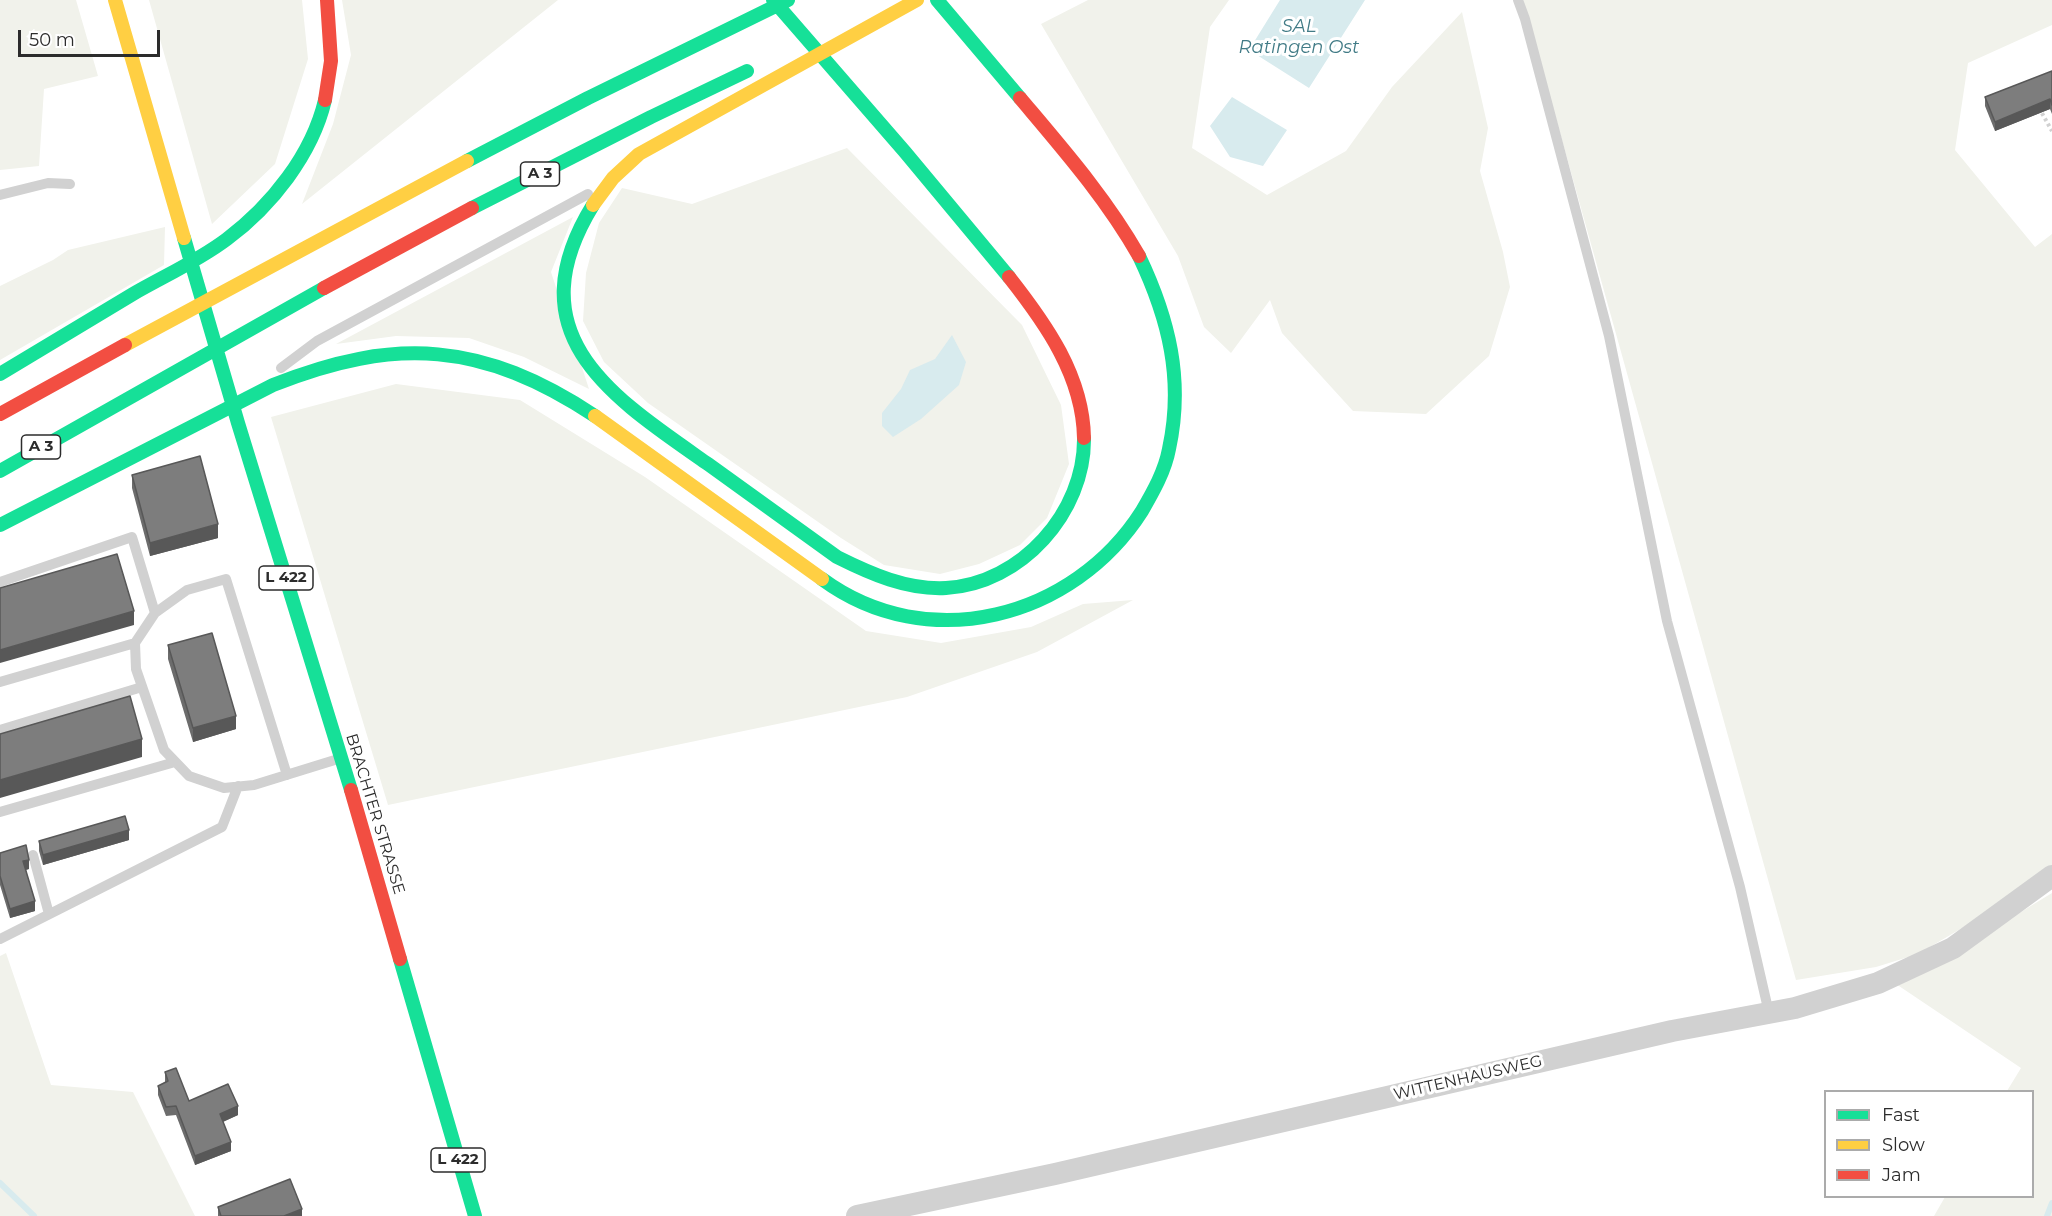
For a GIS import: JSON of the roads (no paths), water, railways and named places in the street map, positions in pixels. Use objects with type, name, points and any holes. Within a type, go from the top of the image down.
[{"type":"main road","name":"BRACHTER STRASSE","points":[[115,0],[238,423],[341,758],[474,1216]]},
{"type":"main road","points":[[0,374],[218,245],[267,202],[300,159],[310,140],[325,98],[331,55],[327,0]]},
{"type":"main road","points":[[773,0],[863,103],[955,211],[1043,322],[1069,367],[1079,398],[1084,422],[1082,468],[1075,492],[1064,514],[1035,549],[1020,561],[999,573],[972,583],[951,587],[916,586],[883,580],[860,570],[635,413],[593,371],[579,349],[569,325],[564,298],[573,243],[584,218],[597,198],[632,159],[640,154],[917,0]]},
{"type":"main road","points":[[0,414],[413,188],[666,57],[788,0]]},
{"type":"main road","points":[[794,50],[907,0]]},
{"type":"main road","points":[[0,525],[230,406],[313,368],[351,359],[404,352],[436,354],[503,368],[533,380],[597,417],[827,583],[860,601],[899,613],[941,621],[1003,614],[1026,608],[1051,597],[1075,582],[1118,545],[1156,487],[1165,463],[1176,410],[1170,338],[1152,283],[1117,217],[1087,177],[937,0]]},
{"type":"main road","name":"A 3","points":[[0,471],[428,231],[685,100],[764,63]]},
{"type":"street","name":"WITTENHAUSWEG","points":[[857,1216],[1066,1172],[1672,1031],[1796,1008],[1878,983],[1953,948],[2052,876]]},
{"type":"lane","points":[[1518,0],[1526,19],[1609,336],[1667,621],[1740,887],[1769,1013]]},
{"type":"lane","points":[[230,406],[316,341],[501,239],[611,182]]},
{"type":"lane","points":[[0,195],[48,183],[70,184]]},
{"type":"lane","points":[[0,582],[132,537],[155,613]]},
{"type":"lane","points":[[287,775],[226,579],[187,590],[155,613],[135,643],[136,669],[164,750],[189,776],[224,788],[254,785],[287,775],[341,758]]},
{"type":"lane","points":[[0,682],[135,643]]},
{"type":"lane","points":[[0,730],[142,687]]},
{"type":"lane","points":[[0,812],[176,762]]},
{"type":"lane","points":[[0,939],[222,826],[238,786]]},
{"type":"lane","points":[[33,855],[49,914]]},
{"type":"water","name":"SAL Ratingen Ost","points":[[1280,0],[1365,0],[1309,88],[1249,50]]},
{"type":"water","points":[[1232,97],[1287,130],[1263,166],[1230,157],[1210,126]]},
{"type":"water","points":[[952,335],[966,362],[959,385],[921,419],[893,437],[882,426],[882,413],[901,389],[910,370],[935,359]]},
{"type":"waterway","points":[[0,1183],[34,1216]]},
{"type":"waterway","points":[[2047,1216],[2052,1203]]}]
